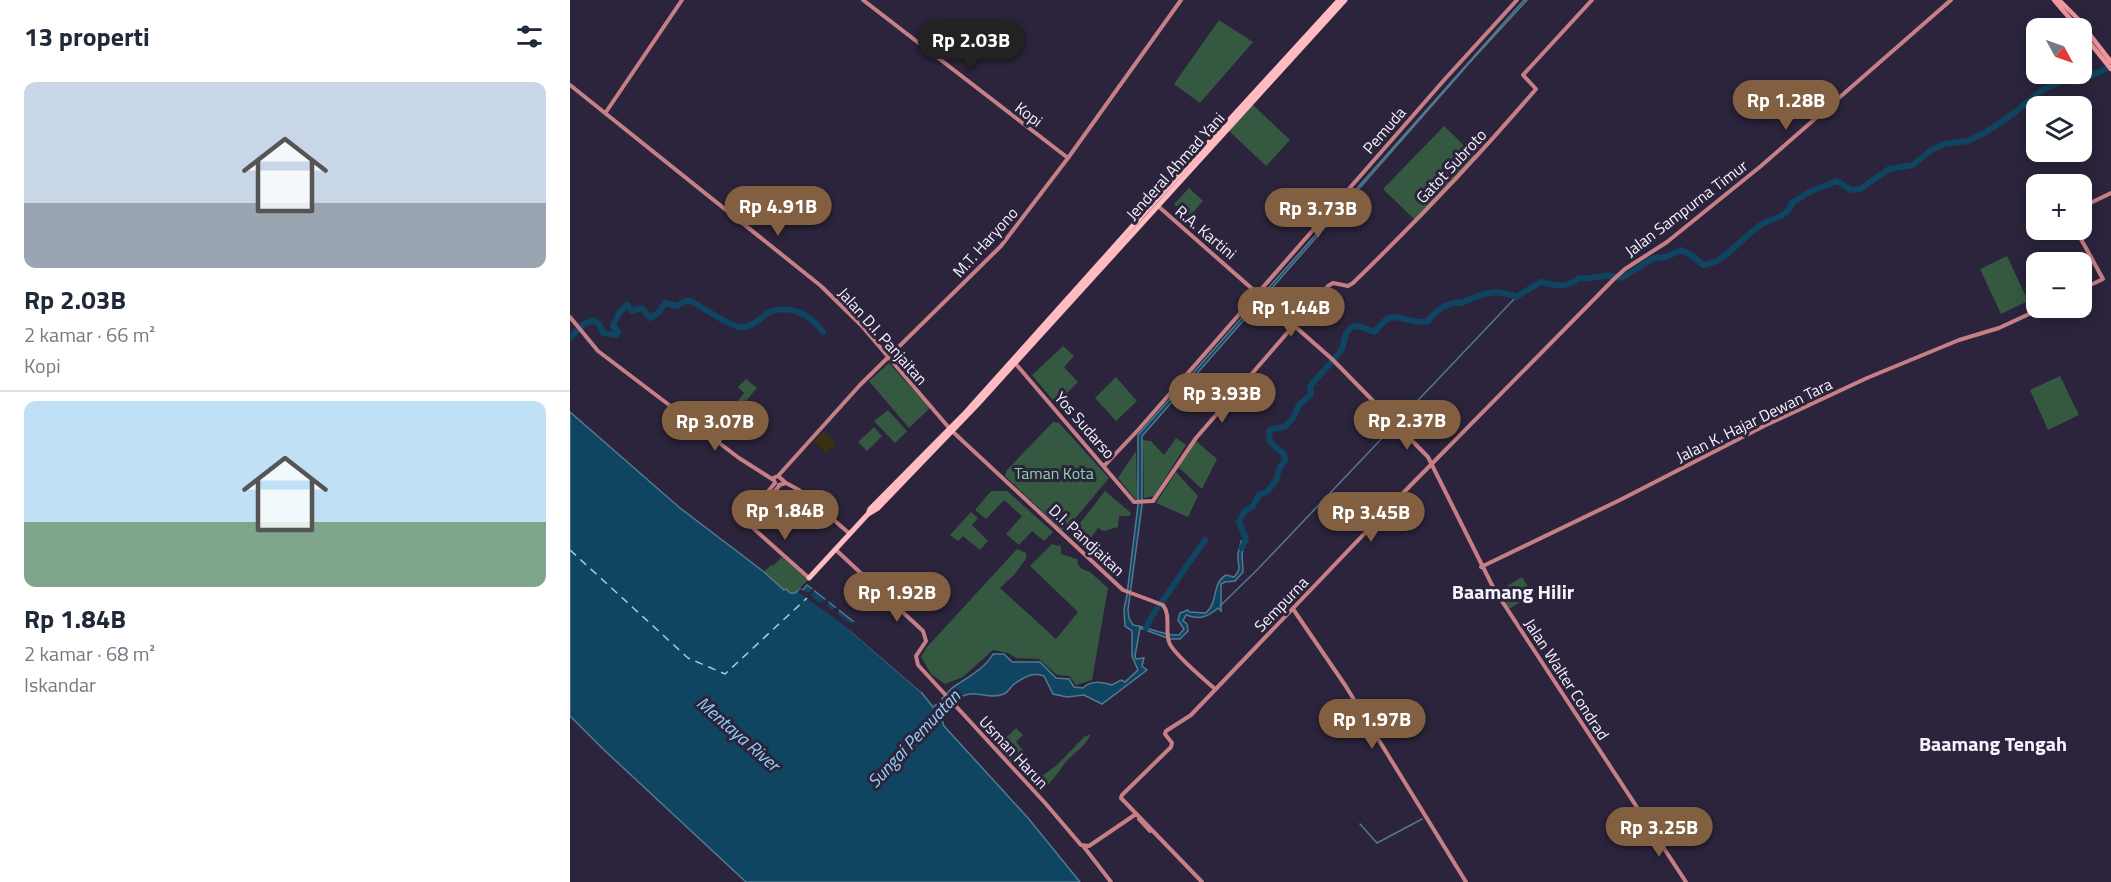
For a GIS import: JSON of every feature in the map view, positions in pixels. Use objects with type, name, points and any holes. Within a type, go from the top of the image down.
[{"type":"highway","name":"Jenderal Ahmad Yani","points":[[1022,352],[1339,0]]},
{"type":"highway","name":"Jenderal Ahmad Yani","points":[[1022,352],[1345,0]]},
{"type":"highway","points":[[951,430],[1001,372],[1022,352]]},
{"type":"highway","points":[[809,578],[868,514],[870,509],[951,430],[1013,361]]},
{"type":"main road","points":[[2054,0],[2069,18]]},
{"type":"main road","points":[[2059,0],[2078,19],[2101,52]]},
{"type":"main road","points":[[2092,43],[2109,61],[2111,69]]},
{"type":"street","points":[[606,112],[682,0]]},
{"type":"street","name":"Kopi","points":[[862,0],[1068,158]]},
{"type":"street","name":"M.T. Haryono","points":[[778,476],[829,418],[888,357],[998,250],[1068,158],[1181,0]]},
{"type":"street","name":"Pemuda","points":[[1104,466],[1258,294],[1445,79],[1518,0]]},
{"type":"street","name":"Gatot Subroto","points":[[1137,503],[1150,502],[1156,498],[1196,438],[1331,284],[1348,286],[1353,284],[1442,195],[1536,89],[1522,75],[1592,0]]},
{"type":"street","name":"Jalan Sampurna Timur","points":[[1625,269],[1667,242],[1761,166],[1951,0]]},
{"type":"street","name":"Jalan D.I. Panjaitan","points":[[570,85],[821,286],[861,325],[951,430]]},
{"type":"street","points":[[2092,202],[2111,193]]},
{"type":"street","name":"R.A. Kartini","points":[[1157,206],[1332,358],[1395,424]]},
{"type":"street","points":[[2092,259],[2103,279],[2092,284]]},
{"type":"street","name":"Sempurna","points":[[1135,813],[1121,799],[1122,795],[1172,746],[1165,734],[1166,731],[1188,717],[1625,269]]},
{"type":"street","name":"Jalan K. Hajar Dewan Tara","points":[[1481,567],[1514,549],[1620,500],[1764,426],[1867,378],[1941,347],[1999,328],[2026,315]]},
{"type":"street","points":[[570,317],[595,349],[739,458],[776,483],[786,483]]},
{"type":"street","name":"Yos Sudarso","points":[[1013,361],[1137,503]]},
{"type":"street","name":"Jalan Walter Condrad","points":[[1395,424],[1433,465],[1481,567],[1568,704],[1686,882]]},
{"type":"street","name":"D.I. Pandjaitan","points":[[951,430],[1126,592],[1161,604],[1167,611],[1170,645],[1215,689]]},
{"type":"street","points":[[809,578],[747,522],[776,483],[778,476],[799,490],[850,534]]},
{"type":"street","name":"Usman Harun","points":[[835,549],[923,631],[926,641],[916,656],[922,670],[1047,804],[1111,882]]},
{"type":"street","points":[[1293,609],[1345,685],[1466,882]]},
{"type":"street","points":[[1083,846],[1093,844],[1135,813],[1201,882]]},
{"type":"green space","points":[[1219,20],[1253,42],[1200,103],[1174,84]]},
{"type":"green space","points":[[1252,104],[1290,140],[1266,166],[1228,130]]},
{"type":"green space","points":[[1444,126],[1476,157],[1415,220],[1383,189]]},
{"type":"green space","points":[[1189,188],[1203,201],[1189,217],[1174,204]]},
{"type":"green space","points":[[2007,256],[2026,297],[2026,302],[2001,314],[1980,269]]},
{"type":"green space","points":[[1063,346],[1074,356],[1064,367],[1078,382],[1056,404],[1032,375]]},
{"type":"green space","points":[[889,363],[930,408],[909,428],[869,381]]},
{"type":"green space","points":[[2060,376],[2079,415],[2048,430],[2030,390]]},
{"type":"green space","points":[[1116,377],[1137,401],[1116,421],[1095,398]]},
{"type":"green space","points":[[746,379],[757,388],[739,409],[734,405],[744,393],[738,387]]},
{"type":"green space","points":[[888,410],[907,431],[895,443],[874,421]]},
{"type":"green space","name":"Taman Kota","points":[[1053,422],[1059,423],[1109,478],[1068,527],[1062,530],[1005,476],[1007,470]]},
{"type":"green space","points":[[874,427],[882,436],[867,451],[858,442]]},
{"type":"green space","points":[[1176,438],[1186,445],[1154,496],[1144,498],[1143,440],[1151,441],[1164,455]]},
{"type":"green space","points":[[1196,441],[1217,459],[1202,489],[1178,467]]},
{"type":"green space","points":[[1136,451],[1137,499],[1135,499],[1118,478]]},
{"type":"green space","points":[[1176,472],[1198,496],[1188,517],[1156,503]]},
{"type":"green space","points":[[991,491],[1007,491],[1053,532],[1044,541],[1032,531],[1019,545],[1006,534],[1022,516],[1004,500],[986,519],[975,510]]},
{"type":"green space","points":[[1105,491],[1131,513],[1129,516],[1119,516],[1118,527],[1104,531],[1098,528],[1084,547],[1070,536]]},
{"type":"green space","points":[[971,512],[978,518],[972,525],[988,541],[980,550],[963,536],[958,541],[950,535]]},
{"type":"green space","points":[[1052,544],[1061,545],[1061,554],[1077,559],[1082,569],[1090,572],[1108,588],[1092,680],[1076,685],[1069,676],[1057,675],[1039,659],[1016,658],[1008,653],[993,650],[963,677],[945,684],[931,674],[921,657],[927,647],[1017,549],[1026,553],[1026,559],[1000,588],[1056,639],[1078,612],[1030,566]]},
{"type":"green space","points":[[782,557],[808,580],[795,593],[790,593],[786,589],[784,591],[764,572]]},
{"type":"green space","points":[[1522,577],[1533,594],[1509,609],[1498,591]]},
{"type":"green space","points":[[1016,728],[1023,735],[1016,742],[1024,751],[1012,763],[996,747]]},
{"type":"green space","points":[[1091,734],[1040,793],[1031,784],[1057,765],[1084,737]]},
{"type":"sand","points":[[825,431],[836,444],[826,453],[813,441]]},
{"type":"water","name":"Mentaya River","points":[[1524,0],[1527,0],[1142,436],[1142,505],[1128,610],[1129,618],[1133,625],[1179,635],[1184,629],[1178,620],[1180,613],[1188,610],[1189,612],[1206,613],[1221,579],[1226,575],[1234,577],[1236,574],[1239,569],[1238,555],[1241,541],[1246,543],[1242,553],[1243,572],[1235,581],[1221,584],[1221,611],[1218,608],[1211,614],[1199,617],[1186,615],[1183,621],[1187,624],[1188,631],[1180,639],[1170,639],[1140,628],[1135,656],[1136,659],[1144,658],[1142,666],[1147,670],[1102,704],[1084,695],[1067,697],[1053,694],[1044,676],[1035,675],[1022,679],[1001,695],[971,694],[961,697],[951,704],[941,716],[944,726],[1028,818],[1080,882],[746,882],[570,716],[570,412],[680,508],[784,590],[795,593],[800,589],[803,590],[807,585],[854,622],[850,630],[921,692],[933,707],[954,686],[982,667],[993,654],[1004,654],[1012,662],[1040,662],[1056,678],[1069,679],[1074,687],[1083,688],[1096,682],[1112,685],[1121,680],[1125,682],[1138,670],[1132,656],[1132,631],[1125,626],[1124,609],[1138,505],[1138,435]]},
{"type":"pier","points":[[813,588],[815,589],[811,595],[813,598],[820,603],[826,599],[829,601],[827,606],[832,610],[837,607],[838,614],[850,623],[856,621],[854,629],[923,690],[921,692],[840,622],[798,592],[800,589],[809,593]]},
{"type":"waterway","points":[[1242,548],[1246,539],[1239,522],[1244,512],[1253,506],[1259,495],[1268,491],[1285,460],[1284,454],[1270,441],[1270,430],[1286,426],[1293,418],[1299,405],[1311,394],[1310,386],[1342,349],[1346,333],[1352,327],[1359,326],[1374,332],[1387,319],[1393,317],[1417,322],[1428,321],[1438,310],[1447,305],[1495,293],[1516,297],[1541,282],[1561,286],[1579,278],[1611,276],[1621,278],[1654,258],[1666,257],[1681,250],[1703,265],[1712,263],[1728,253],[1758,227],[1785,213],[1792,203],[1811,191],[1837,181],[1851,190],[1860,189],[1889,169],[1913,165],[1931,150],[1944,144],[1968,141],[1986,132],[2048,87],[2066,80],[2076,82],[2111,67]]},
{"type":"waterway","points":[[1220,606],[1258,569],[1516,297]]},
{"type":"waterway","points":[[570,338],[583,325],[593,320],[599,324],[603,333],[616,335],[618,332],[613,326],[619,313],[627,305],[632,311],[642,308],[650,318],[658,313],[665,303],[677,306],[685,301],[691,301],[741,327],[753,324],[770,312],[792,310],[806,316],[823,332]]},
{"type":"waterway","name":"Sungai Pemuatan","points":[[1146,628],[1205,540]]},
{"type":"waterway","points":[[1360,824],[1377,843],[1422,819]]},
{"type":"ferry route","points":[[570,550],[688,658],[725,674],[807,598]]},
{"type":"district","name":"Baamang Hilir","points":[[1513,592]]},
{"type":"district","name":"Baamang Tengah","points":[[1993,744]]}]
